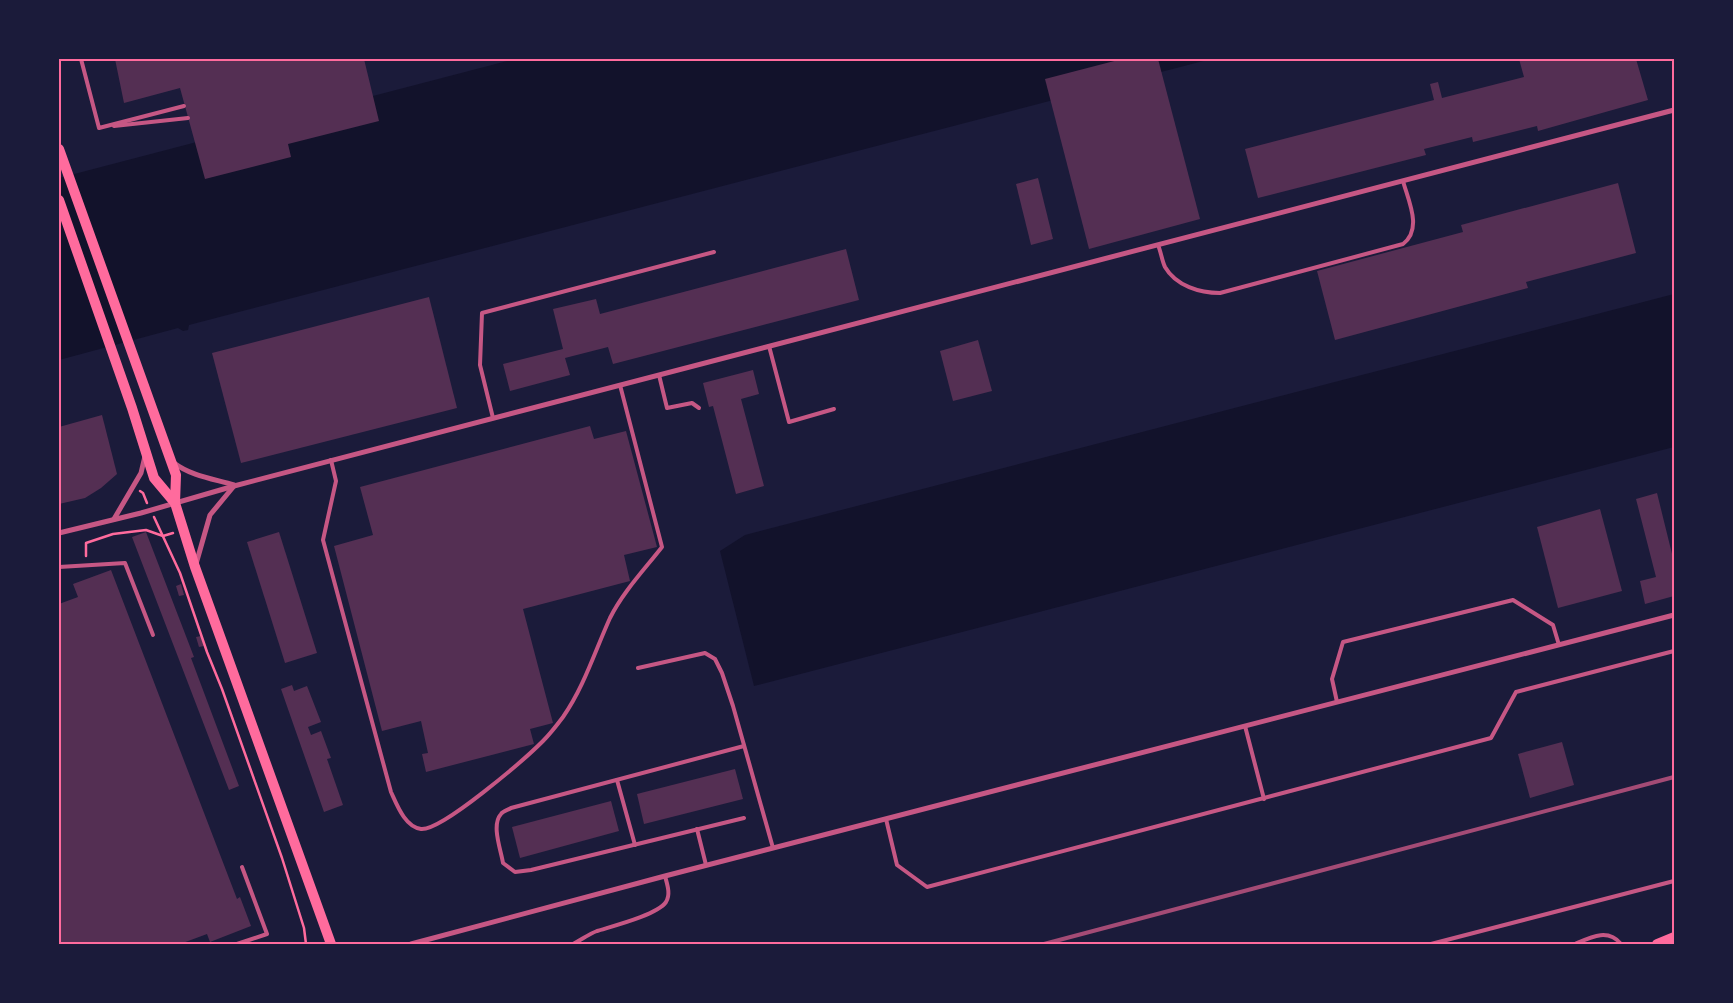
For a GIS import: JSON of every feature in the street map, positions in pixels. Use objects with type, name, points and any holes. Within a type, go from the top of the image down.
[{"type":"main road","points":[[59,149],[176,475],[175,503],[195,566],[331,944]]},
{"type":"main road","points":[[59,200],[132,408],[154,478],[175,503]]},
{"type":"main road","points":[[1657,944],[1674,937]]},
{"type":"street","points":[[59,533],[331,460],[1674,110]]},
{"type":"street","points":[[113,519],[134,487],[141,473],[146,454]]},
{"type":"street","points":[[170,461],[182,469],[234,486]]},
{"type":"street","points":[[195,566],[210,515],[234,486]]},
{"type":"street","points":[[411,944],[706,865],[1674,615]]},
{"type":"lane","points":[[81,59],[99,128]]},
{"type":"lane","points":[[99,128],[184,106]]},
{"type":"lane","points":[[99,128],[188,118]]},
{"type":"lane","points":[[1158,245],[1166,268],[1177,279],[1192,289],[1206,293],[1220,293],[1248,286],[1403,244],[1409,240],[1414,223],[1403,181]]},
{"type":"lane","points":[[494,418],[480,365],[482,313],[714,252]]},
{"type":"lane","points":[[769,346],[789,422],[834,409]]},
{"type":"lane","points":[[659,375],[667,408],[692,403],[699,408]]},
{"type":"lane","points":[[331,460],[336,480],[323,540],[391,792],[403,816],[413,827],[421,829],[430,828],[447,818],[505,775],[563,717],[611,616],[662,547],[620,385]]},
{"type":"lane","points":[[59,567],[125,563],[153,635]]},
{"type":"lane","points":[[1337,702],[1332,679],[1343,642],[1513,600],[1553,625],[1559,645]]},
{"type":"lane","points":[[886,819],[897,865],[927,887],[1491,738],[1516,692],[1674,651]]},
{"type":"lane","points":[[638,668],[705,653],[715,660],[722,673],[733,706],[773,848]]},
{"type":"lane","points":[[1245,726],[1264,799]]},
{"type":"lane","points":[[744,746],[511,808],[502,813],[497,820],[497,831],[503,863],[515,872],[531,870],[744,818]]},
{"type":"lane","points":[[617,780],[635,844]]},
{"type":"lane","points":[[697,830],[706,865]]},
{"type":"lane","points":[[236,944],[268,934],[242,867]]},
{"type":"lane","points":[[573,944],[595,932],[649,914],[665,904],[668,897],[665,876]]},
{"type":"lane","points":[[1431,944],[1674,881]]},
{"type":"lane","points":[[1575,944],[1600,934],[1611,936],[1621,944]]},
{"type":"path","points":[[134,487],[143,493],[180,573],[279,848],[304,928],[306,944]]},
{"type":"path","points":[[87,565],[86,542],[113,534],[146,530],[163,536]]},
{"type":"shaded area","points":[[515,59],[1211,59],[189,325],[188,330],[183,331],[178,328],[59,360],[59,178]]},
{"type":"shaded area","points":[[1674,294],[1674,447],[754,686],[720,551],[745,535]]},
{"type":"building","points":[[115,59],[364,59],[379,121],[288,144],[291,157],[205,179],[180,88],[124,103]]},
{"type":"building","points":[[1122,59],[1158,59],[1200,219],[1089,249],[1045,79]]},
{"type":"building","points":[[1519,59],[1636,59],[1648,100],[1538,131],[1537,126],[1473,142],[1472,137],[1424,149],[1426,155],[1258,198],[1245,149],[1434,100],[1430,84],[1438,82],[1442,98],[1524,77]]},
{"type":"building","points":[[1038,178],[1053,239],[1031,245],[1016,184]]},
{"type":"building","points":[[1618,183],[1636,253],[1526,282],[1528,288],[1335,340],[1317,271],[1463,232],[1461,225]]},
{"type":"building","points":[[846,249],[859,300],[613,364],[608,347],[565,358],[570,375],[510,391],[503,364],[563,349],[553,309],[596,299],[600,314]]},
{"type":"building","points":[[429,297],[457,408],[241,463],[212,353]]},
{"type":"building","points":[[978,340],[992,391],[953,401],[940,351]]},
{"type":"building","points":[[753,370],[759,394],[741,399],[764,486],[736,494],[713,406],[709,407],[703,383]]},
{"type":"building","points":[[102,415],[117,474],[101,488],[85,498],[59,504],[59,427]]},
{"type":"building","points":[[590,426],[594,439],[626,431],[657,547],[624,555],[630,581],[523,609],[553,723],[530,729],[534,744],[426,772],[422,754],[428,753],[421,721],[382,731],[334,546],[373,535],[360,487]]},
{"type":"building","points":[[1657,493],[1674,562],[1674,596],[1645,604],[1640,581],[1656,577],[1636,499]]},
{"type":"building","points":[[1600,509],[1622,591],[1558,608],[1537,527]]},
{"type":"building","points":[[146,532],[194,657],[191,658],[239,786],[229,790],[132,537]]},
{"type":"building","points":[[279,532],[317,653],[285,663],[247,542]]},
{"type":"building","points":[[111,570],[237,899],[240,897],[251,926],[210,942],[207,934],[180,944],[59,944],[59,604],[78,597],[73,584]]},
{"type":"building","points":[[181,584],[184,595],[179,596],[176,586]]},
{"type":"building","points":[[201,636],[204,646],[199,647],[196,637]]},
{"type":"building","points":[[292,685],[294,691],[307,686],[321,722],[308,727],[311,735],[321,731],[331,758],[327,759],[343,805],[324,812],[281,689]]},
{"type":"building","points":[[1562,742],[1574,785],[1530,798],[1518,754]]},
{"type":"building","points":[[735,769],[743,799],[644,824],[637,794]]},
{"type":"building","points":[[611,801],[619,831],[520,858],[512,827]]},
{"type":"railway","points":[[1044,944],[1674,777]]}]
